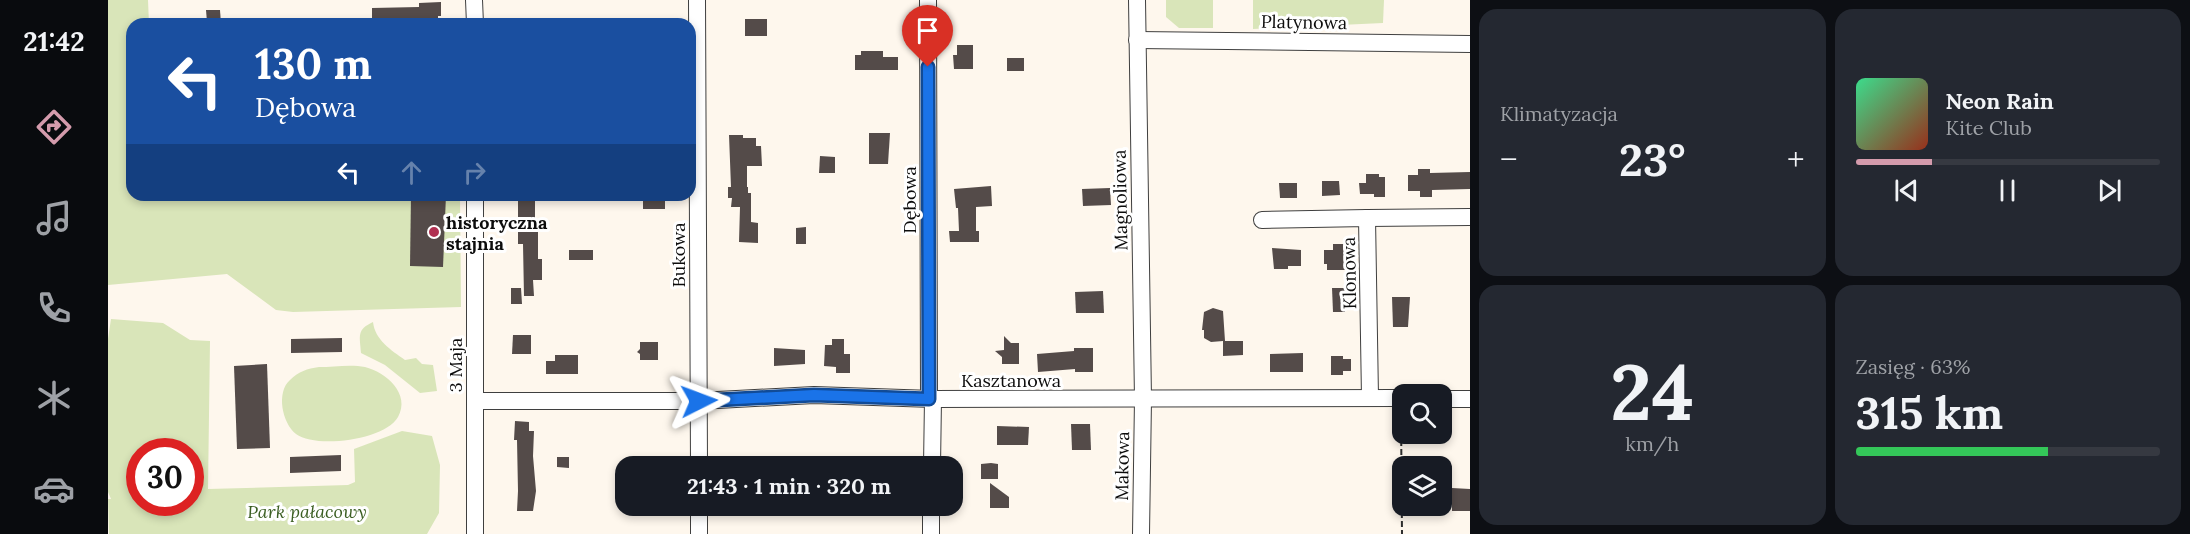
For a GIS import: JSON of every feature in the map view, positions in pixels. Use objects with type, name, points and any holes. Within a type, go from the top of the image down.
[{"type":"street","points":[[474,0],[475,18]]},
{"type":"street","name":"Bukowa","points":[[697,0],[699,456]]},
{"type":"street","name":"Dębowa","points":[[928,0],[932,456]]},
{"type":"street","name":"Magnoliowa","points":[[1137,0],[1143,399]]},
{"type":"street","name":"Platynowa","points":[[1137,40],[1470,44]]},
{"type":"street","name":"3 Maja","points":[[475,201],[475,534]]},
{"type":"street","points":[[1367,218],[1470,217]]},
{"type":"street","name":"Klonowa","points":[[1262,220],[1367,218],[1370,397]]},
{"type":"street","name":"Kasztanowa","points":[[475,402],[699,401],[814,395],[931,399],[1392,398]]},
{"type":"street","name":"Makowa","points":[[1141,534],[1143,399]]},
{"type":"street","points":[[1452,399],[1470,399]]},
{"type":"street","points":[[699,516],[699,534]]},
{"type":"street","points":[[931,516],[931,534]]},
{"type":"path","points":[[1402,444],[1402,534]]},
{"type":"green space","points":[[108,0],[148,0],[149,18],[126,18],[126,201],[460,201],[461,307],[293,312],[276,310],[227,274],[108,285]]},
{"type":"green space","points":[[1166,0],[1213,0],[1213,28],[1179,28],[1166,17]]},
{"type":"green space","points":[[1253,0],[1384,0],[1383,23],[1253,29]]},
{"type":"green space","name":"Park pałacowy","points":[[111,319],[163,323],[190,340],[210,341],[208,489],[348,485],[355,482],[354,449],[402,431],[432,436],[440,465],[439,513],[427,534],[109,534],[108,499],[111,499],[108,492],[108,339]]},
{"type":"green space","points":[[373,322],[380,339],[405,360],[416,358],[422,364],[433,365],[437,391],[420,393],[385,365],[361,353],[361,331]]},
{"type":"green space","points":[[360,366],[381,374],[399,392],[401,408],[398,417],[391,425],[379,431],[350,440],[319,441],[306,439],[296,434],[284,415],[283,392],[286,385],[297,374],[319,367]]},
{"type":"building","points":[[441,2],[441,16],[438,18],[372,18],[372,8],[419,7],[419,3]]},
{"type":"building","points":[[206,10],[220,10],[221,18],[207,18]]},
{"type":"building","points":[[745,19],[767,19],[767,36],[745,36]]},
{"type":"building","points":[[957,45],[973,45],[973,69],[954,69],[953,55],[957,55]]},
{"type":"building","points":[[861,51],[883,51],[883,57],[898,57],[898,70],[855,70],[855,55],[861,55]]},
{"type":"building","points":[[1007,58],[1024,58],[1024,71],[1007,71]]},
{"type":"building","points":[[869,133],[890,133],[888,164],[869,164]]},
{"type":"building","points":[[729,135],[756,138],[756,146],[761,146],[762,166],[747,166],[747,187],[748,193],[751,193],[751,222],[758,223],[758,243],[739,242],[740,207],[731,207],[732,198],[728,198],[728,187],[731,187]]},
{"type":"building","points":[[820,156],[835,157],[835,173],[819,173]]},
{"type":"building","points":[[1418,169],[1430,169],[1430,173],[1470,172],[1470,189],[1432,190],[1432,197],[1420,197],[1420,191],[1408,191],[1408,175],[1418,175]]},
{"type":"building","points":[[1366,174],[1379,174],[1379,177],[1385,177],[1385,197],[1360,194],[1359,183],[1366,183]]},
{"type":"building","points":[[1322,181],[1339,181],[1340,195],[1322,196]]},
{"type":"building","points":[[1279,183],[1297,183],[1297,198],[1280,198]]},
{"type":"building","points":[[991,186],[992,206],[976,207],[976,231],[979,231],[979,242],[950,242],[949,231],[959,231],[954,189]]},
{"type":"building","points":[[1110,188],[1111,205],[1083,206],[1082,189]]},
{"type":"building","name":"historyczna stajnia","points":[[411,201],[446,201],[443,267],[410,266]]},
{"type":"building","points":[[518,201],[535,201],[535,219],[538,219],[538,259],[542,259],[542,280],[533,280],[534,296],[524,296],[523,244],[518,244]]},
{"type":"building","points":[[643,201],[665,201],[665,209],[643,209]]},
{"type":"building","points":[[806,227],[806,244],[796,244],[796,228]]},
{"type":"building","points":[[1333,244],[1344,244],[1347,270],[1327,270],[1327,264],[1324,264],[1324,250],[1333,250]]},
{"type":"building","points":[[1272,248],[1301,250],[1301,266],[1274,269]]},
{"type":"building","points":[[569,250],[593,250],[593,260],[569,260]]},
{"type":"building","points":[[511,288],[521,288],[522,304],[511,304]]},
{"type":"building","points":[[1332,288],[1346,288],[1345,312],[1333,312]]},
{"type":"building","points":[[1103,291],[1104,313],[1076,313],[1075,292]]},
{"type":"building","points":[[1392,297],[1410,297],[1408,327],[1393,327]]},
{"type":"building","points":[[1213,308],[1223,311],[1225,341],[1243,341],[1243,355],[1223,356],[1223,341],[1211,342],[1204,338],[1204,330],[1202,330],[1204,312]]},
{"type":"building","points":[[513,335],[531,335],[531,354],[512,354]]},
{"type":"building","points":[[1004,336],[1011,343],[1019,343],[1019,364],[1002,364],[1002,357],[995,351],[1004,350]]},
{"type":"building","points":[[342,338],[342,352],[291,353],[291,339]]},
{"type":"building","points":[[832,339],[844,339],[844,354],[850,354],[850,373],[836,373],[836,367],[824,366],[825,345],[832,345]]},
{"type":"building","points":[[640,342],[658,342],[658,360],[640,360],[640,354],[637,352],[640,349]]},
{"type":"building","points":[[774,348],[805,350],[805,364],[774,366]]},
{"type":"building","points":[[1074,348],[1093,348],[1093,372],[1075,372],[1075,369],[1038,372],[1037,354],[1074,351]]},
{"type":"building","points":[[1303,353],[1303,372],[1270,372],[1270,354]]},
{"type":"building","points":[[555,355],[578,355],[578,374],[546,374],[546,361],[555,361]]},
{"type":"building","points":[[1331,356],[1351,359],[1351,371],[1343,371],[1343,375],[1331,375]]},
{"type":"building","points":[[267,364],[270,448],[237,449],[234,366]]},
{"type":"building","points":[[515,421],[529,422],[529,431],[534,431],[533,456],[536,491],[533,511],[517,511]]},
{"type":"building","points":[[1071,424],[1090,424],[1091,450],[1072,450]]},
{"type":"building","points":[[997,426],[1029,427],[1028,445],[997,445]]},
{"type":"building","points":[[341,455],[341,471],[290,473],[290,457]]},
{"type":"building","points":[[557,457],[569,457],[569,468],[557,467]]},
{"type":"building","points":[[981,464],[998,464],[998,479],[981,479]]},
{"type":"building","points":[[990,483],[1009,497],[1009,508],[990,508]]},
{"type":"building","points":[[1452,488],[1470,489],[1470,511],[1452,511]]},
{"type":"place","name":"historyczna stajnia","points":[[434,232]]},
{"type":"route","points":[[699,401],[814,395],[929,399],[928,67]]}]
